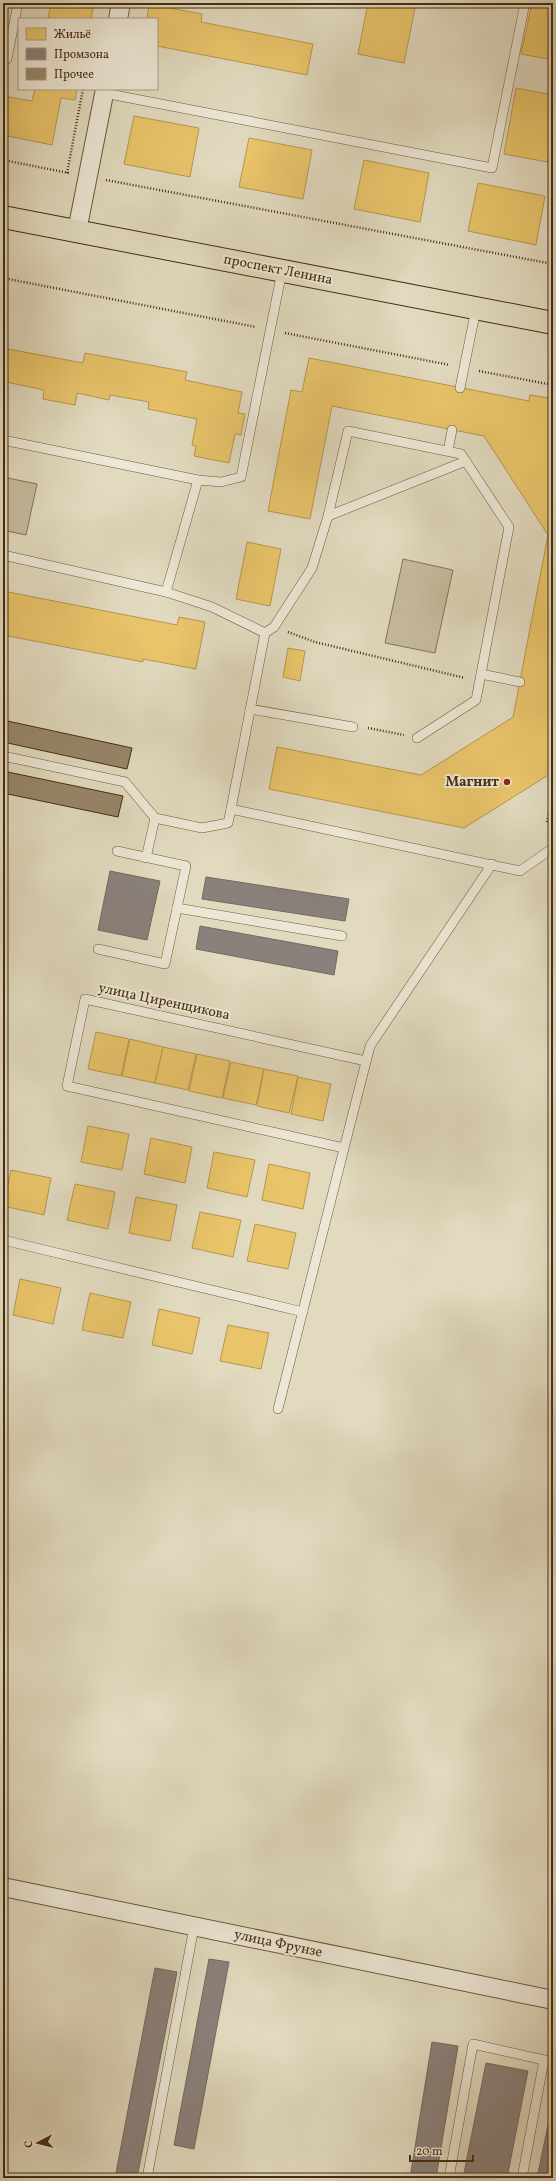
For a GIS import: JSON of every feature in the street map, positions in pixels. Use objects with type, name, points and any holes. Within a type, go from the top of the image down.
[{"type":"main road","name":"проспект Ленина","points":[[3,217],[553,324]]},
{"type":"street","points":[[118,18],[122,3]]},
{"type":"street","points":[[77,231],[104,91]]},
{"type":"street","name":"улица Фрунзе","points":[[3,1887],[553,2000]]},
{"type":"lane","points":[[3,58],[7,59],[18,3]]},
{"type":"lane","points":[[104,91],[492,168],[525,3]]},
{"type":"lane","points":[[3,440],[198,480],[221,482],[240,477],[282,271]]},
{"type":"lane","points":[[460,388],[476,309]]},
{"type":"lane","points":[[448,451],[452,430]]},
{"type":"lane","points":[[3,756],[125,782],[154,818],[202,828],[228,823],[265,633],[274,627],[312,568],[328,516],[348,431],[461,454],[509,527],[476,700],[417,738]]},
{"type":"lane","points":[[328,516],[466,461]]},
{"type":"lane","points":[[166,592],[198,480]]},
{"type":"lane","points":[[3,555],[166,592],[212,607],[265,633]]},
{"type":"lane","points":[[481,678],[520,682]]},
{"type":"lane","points":[[250,709],[353,727]]},
{"type":"lane","points":[[231,808],[520,871],[553,848]]},
{"type":"lane","points":[[146,858],[154,818]]},
{"type":"lane","points":[[98,949],[165,964],[186,866],[117,851]]},
{"type":"lane","points":[[278,1408],[370,1046],[492,864]]},
{"type":"lane","points":[[177,908],[342,936]]},
{"type":"lane","name":"улица Циренщикова","points":[[344,1148],[67,1086],[85,999],[366,1061]]},
{"type":"lane","points":[[3,1240],[303,1312]]},
{"type":"lane","points":[[147,2178],[194,1927]]},
{"type":"lane","points":[[449,2178],[473,2044],[549,2061],[522,2178]]},
{"type":"path","points":[[66,173],[83,90]]},
{"type":"path","points":[[3,160],[553,264]]},
{"type":"path","points":[[274,627],[315,642],[481,678]]},
{"type":"path","points":[[365,727],[398,734]]},
{"type":"path","points":[[547,822],[553,793]]},
{"type":"shaded area","points":[[3,477],[37,484],[26,535],[3,530]]},
{"type":"shaded area","points":[[403,559],[453,570],[435,653],[385,643]]},
{"type":"building: Жильё","points":[[51,3],[94,3],[91,18],[48,18]]},
{"type":"building: Жильё","points":[[368,3],[416,3],[404,63],[358,54]]},
{"type":"building: Жильё","points":[[532,3],[553,3],[553,60],[521,54]]},
{"type":"building: Жильё","points":[[149,4],[202,14],[201,22],[313,44],[307,75],[158,46],[158,18],[147,18]]},
{"type":"building: Жильё","points":[[516,88],[553,95],[553,163],[504,154]]},
{"type":"building: Жильё","points":[[35,90],[77,90],[75,100],[61,98],[52,145],[3,135],[3,96],[32,101]]},
{"type":"building: Жильё","points":[[134,116],[199,128],[190,177],[124,164]]},
{"type":"building: Жильё","points":[[249,138],[312,150],[303,199],[239,187]]},
{"type":"building: Жильё","points":[[364,160],[429,173],[420,222],[354,209]]},
{"type":"building: Жильё","points":[[478,183],[545,196],[536,245],[468,231]]},
{"type":"building: Жильё","points":[[3,348],[83,363],[85,353],[187,372],[185,380],[242,392],[238,413],[245,414],[241,435],[235,434],[229,463],[194,456],[196,446],[192,445],[197,419],[148,409],[149,402],[110,395],[109,400],[77,393],[75,405],[43,399],[44,390],[6,382],[5,389],[3,389]]},
{"type":"building: Жильё","points":[[309,358],[529,401],[530,395],[549,398],[553,404],[553,756],[550,774],[464,828],[269,789],[277,747],[421,775],[513,717],[548,535],[484,436],[332,406],[310,519],[268,511],[291,390],[302,392]]},
{"type":"building: Жильё","points":[[247,542],[281,549],[270,606],[236,599]]},
{"type":"building: Жильё","points":[[3,591],[177,625],[179,617],[205,622],[196,669],[143,659],[143,662],[3,635]]},
{"type":"building: Жильё","points":[[288,648],[305,651],[300,681],[283,677]]},
{"type":"building: Жильё","points":[[96,1032],[129,1039],[121,1076],[88,1069]]},
{"type":"building: Жильё","points":[[130,1039],[163,1047],[155,1083],[122,1076]]},
{"type":"building: Жильё","points":[[163,1047],[196,1054],[188,1090],[155,1083]]},
{"type":"building: Жильё","points":[[197,1054],[230,1061],[222,1098],[189,1091]]},
{"type":"building: Жильё","points":[[231,1062],[264,1069],[256,1105],[223,1098]]},
{"type":"building: Жильё","points":[[264,1069],[298,1076],[289,1113],[257,1106]]},
{"type":"building: Жильё","points":[[298,1077],[331,1084],[323,1121],[291,1114]]},
{"type":"building: Жильё","points":[[88,1126],[129,1134],[122,1170],[81,1162]]},
{"type":"building: Жильё","points":[[151,1138],[192,1147],[185,1183],[144,1174]]},
{"type":"building: Жильё","points":[[214,1152],[255,1160],[247,1197],[207,1188]]},
{"type":"building: Жильё","points":[[269,1164],[310,1173],[303,1209],[262,1200]]},
{"type":"building: Жильё","points":[[11,1170],[51,1178],[44,1215],[3,1206]]},
{"type":"building: Жильё","points":[[75,1184],[115,1192],[108,1229],[67,1220]]},
{"type":"building: Жильё","points":[[136,1197],[177,1205],[170,1241],[129,1233]]},
{"type":"building: Жильё","points":[[200,1212],[241,1220],[233,1257],[192,1248]]},
{"type":"building: Жильё","points":[[255,1224],[296,1233],[288,1269],[247,1261]]},
{"type":"building: Жильё","points":[[20,1279],[61,1288],[53,1324],[13,1315]]},
{"type":"building: Жильё","points":[[90,1293],[131,1302],[123,1338],[82,1330]]},
{"type":"building: Жильё","points":[[159,1309],[200,1318],[192,1354],[152,1345]]},
{"type":"building: Жильё","points":[[228,1325],[269,1333],[261,1369],[220,1361]]},
{"type":"building: Промзона","points":[[110,871],[160,881],[147,940],[98,930]]},
{"type":"building: Промзона","points":[[206,877],[349,899],[345,921],[202,899]]},
{"type":"building: Промзона","points":[[200,926],[338,951],[334,975],[196,949]]},
{"type":"building: Промзона","points":[[209,1959],[229,1962],[194,2149],[174,2145]]},
{"type":"building: Промзона","points":[[155,1968],[177,1972],[137,2178],[115,2178]]},
{"type":"building: Промзона","points":[[432,2042],[458,2046],[436,2178],[410,2178]]},
{"type":"building: Промзона","points":[[486,2063],[528,2071],[507,2178],[463,2178]]},
{"type":"building: Промзона","points":[[553,2101],[553,2178],[537,2178]]},
{"type":"building: Прочее","points":[[3,720],[132,748],[127,769],[3,742]]},
{"type":"building: Прочее","points":[[3,771],[123,796],[118,817],[3,793]]},
{"type":"place","name":"Магнит","points":[[507,782]]}]
